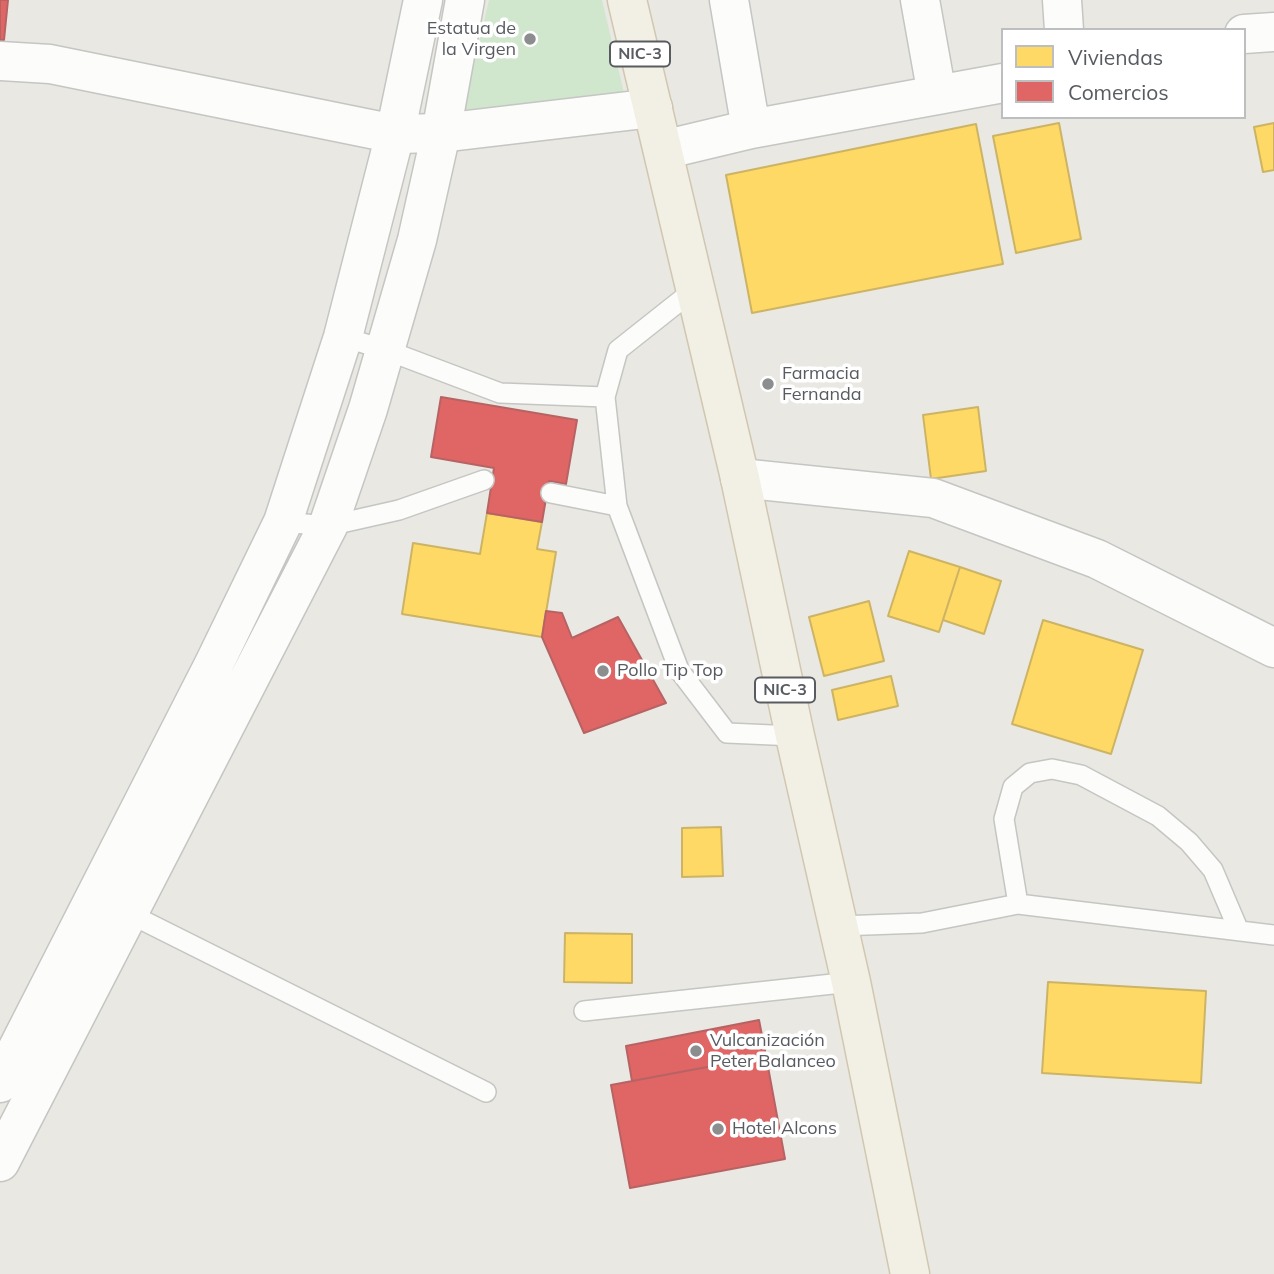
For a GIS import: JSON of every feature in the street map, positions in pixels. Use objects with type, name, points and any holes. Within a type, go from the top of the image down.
[{"type":"main road","name":"NIC-3","points":[[627,0],[740,478],[795,736],[852,982],[910,1274]]},
{"type":"street","points":[[0,1083],[214,664],[282,522],[343,337],[396,134],[423,0]]},
{"type":"street","points":[[0,1162],[328,526],[386,350],[417,240],[441,133],[465,0]]},
{"type":"street","points":[[729,0],[751,129]]},
{"type":"street","points":[[920,0],[937,94]]},
{"type":"street","points":[[1062,0],[1064,28]]},
{"type":"street","points":[[1246,34],[1274,33]]},
{"type":"street","points":[[0,61],[50,64],[396,134],[441,133],[653,108]]},
{"type":"street","points":[[663,150],[751,129],[1001,83]]},
{"type":"street","points":[[740,478],[933,498],[1097,559],[1274,648]]},
{"type":"lane","points":[[695,289],[618,350],[605,397],[617,506],[679,670],[727,733],[795,736]]},
{"type":"lane","points":[[343,337],[386,350],[500,393],[605,397]]},
{"type":"lane","points":[[282,522],[328,526],[399,510],[484,480]]},
{"type":"lane","points":[[551,493],[617,506]]},
{"type":"lane","points":[[1018,904],[1004,819],[1013,787],[1030,773],[1052,769],[1080,775],[1158,816],[1189,842],[1213,870],[1240,930]]},
{"type":"lane","points":[[97,894],[128,914],[486,1092]]},
{"type":"lane","points":[[839,926],[922,923],[1018,904],[1274,935]]},
{"type":"lane","points":[[584,1012],[852,982]]},
{"type":"green space","points":[[489,0],[602,0],[624,93],[463,110]]},
{"type":"building: Viviendas","points":[[1059,123],[1081,239],[1016,253],[993,136]]},
{"type":"building: Viviendas","points":[[1274,123],[1274,170],[1263,172],[1254,127]]},
{"type":"building: Viviendas","points":[[976,124],[1003,264],[752,313],[726,175]]},
{"type":"building: Viviendas","points":[[978,407],[986,471],[931,479],[923,415]]},
{"type":"building: Viviendas","points":[[487,513],[542,522],[537,549],[556,552],[542,637],[402,614],[413,543],[480,554]]},
{"type":"building: Viviendas","points":[[909,551],[960,567],[939,632],[888,616]]},
{"type":"building: Viviendas","points":[[960,567],[1001,581],[984,634],[943,620]]},
{"type":"building: Viviendas","points":[[869,601],[884,661],[824,676],[809,617]]},
{"type":"building: Viviendas","points":[[1043,620],[1143,650],[1111,754],[1012,724]]},
{"type":"building: Viviendas","points":[[891,676],[898,706],[838,720],[832,690]]},
{"type":"building: Viviendas","points":[[721,827],[723,876],[682,877],[682,828]]},
{"type":"building: Viviendas","points":[[565,933],[632,934],[632,983],[564,982]]},
{"type":"building: Viviendas","points":[[1048,982],[1206,991],[1201,1083],[1042,1073]]},
{"type":"building: Comercios","points":[[0,0],[8,0],[4,40],[0,40]]},
{"type":"building: Comercios","points":[[441,397],[577,420],[566,484],[549,481],[542,522],[487,513],[494,468],[431,457]]},
{"type":"building: Comercios","name":"Pollo Tip Top","points":[[546,611],[562,613],[572,638],[618,617],[666,703],[584,733],[542,637]]},
{"type":"building: Comercios","name":"Vulcanización Peter Balanceo","points":[[759,1020],[766,1056],[632,1081],[626,1046]]},
{"type":"building: Comercios","points":[[766,1056],[785,1159],[630,1188],[611,1085]]},
{"type":"place","name":"Estatua de la Virgen","points":[[530,39]]},
{"type":"place","name":"Farmacia Fernanda","points":[[768,384]]},
{"type":"place","name":"Pollo Tip Top","points":[[603,671]]},
{"type":"place","name":"Vulcanización Peter Balanceo","points":[[696,1051]]},
{"type":"place","name":"Hotel Alcons","points":[[718,1129]]}]
